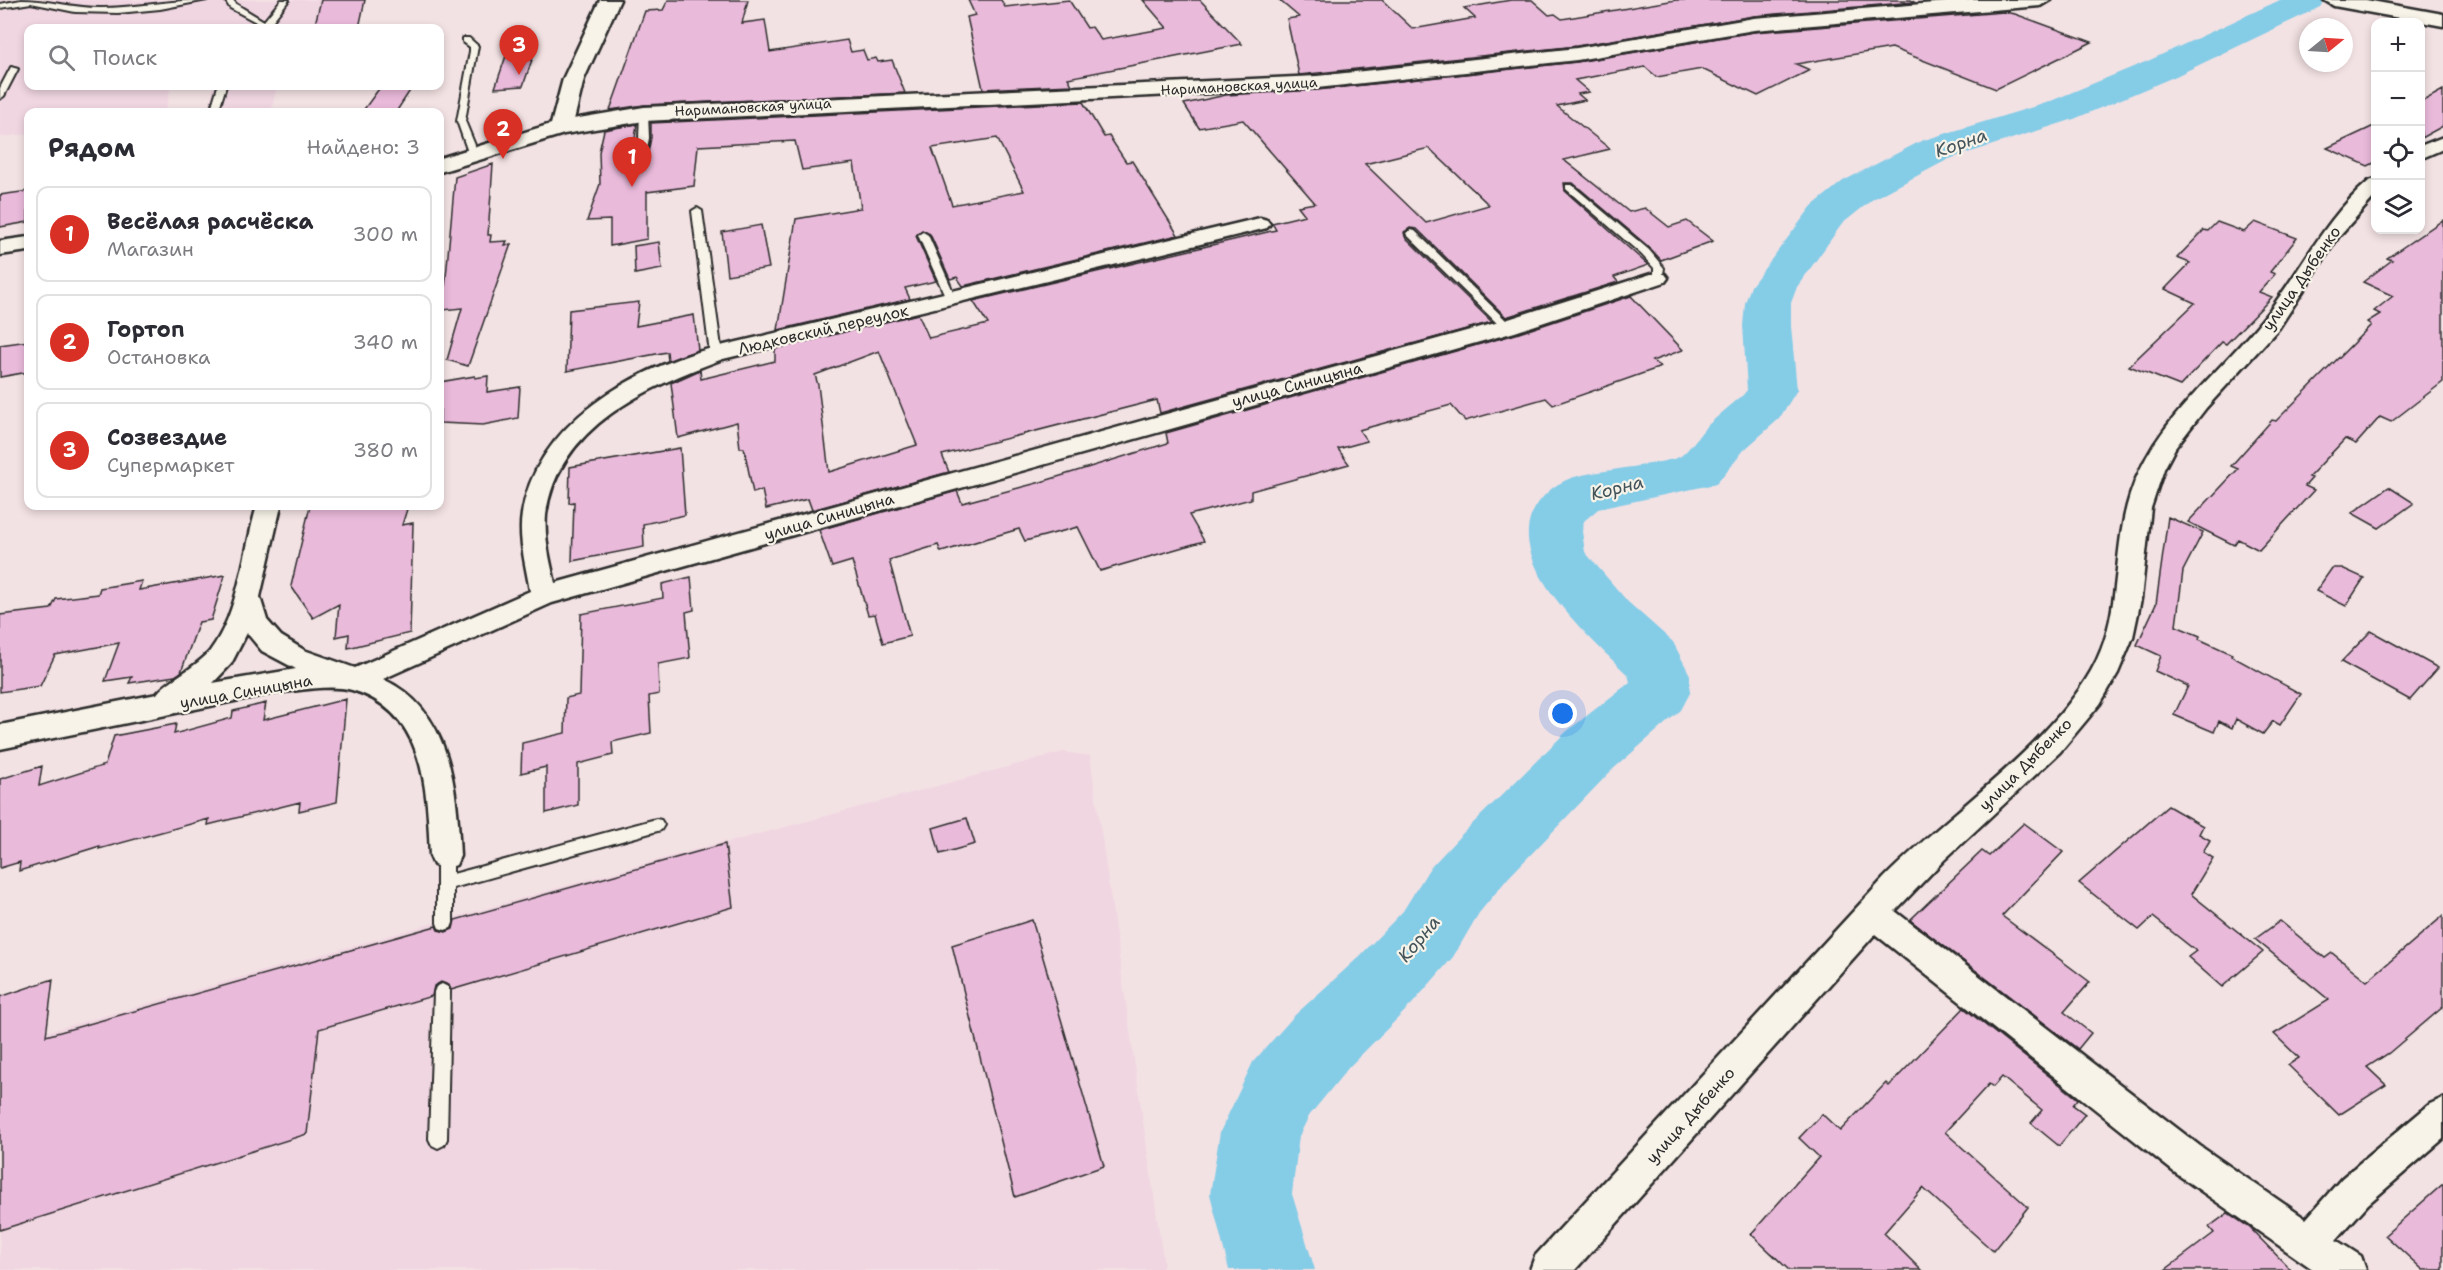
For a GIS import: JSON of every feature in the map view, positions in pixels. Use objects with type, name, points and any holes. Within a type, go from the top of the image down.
[{"type":"main road","points":[[561,129],[570,92],[610,0]]},
{"type":"main road","name":"Наримановская улица","points":[[444,164],[561,129],[644,114],[721,108],[1296,84],[1566,55],[1754,24],[2040,0]]},
{"type":"main road","points":[[2341,1],[2443,20]]},
{"type":"main road","points":[[2341,1],[2396,18]]},
{"type":"main road","points":[[2425,28],[2443,35]]},
{"type":"main road","points":[[0,248],[24,245]]},
{"type":"street","points":[[2425,151],[2443,142]]},
{"type":"street","name":"улица Дыбенко","points":[[1549,1270],[1913,869],[2002,790],[2088,699],[2106,671],[2121,633],[2128,602],[2134,538],[2141,498],[2151,471],[2165,445],[2187,414],[2272,322],[2328,236],[2371,190]]},
{"type":"street","name":"Людковский переулок","points":[[544,596],[534,541],[534,516],[538,490],[548,466],[570,437],[623,395],[654,378],[716,354],[1260,224]]},
{"type":"street","name":"улица Синицына","points":[[0,737],[285,681],[357,679],[544,596],[1507,327],[1658,278]]},
{"type":"street","points":[[137,711],[182,690],[213,669],[232,640],[247,597],[268,510]]},
{"type":"street","points":[[247,597],[249,612],[257,628],[270,642],[304,662],[357,679],[393,696],[407,709],[422,730],[434,764],[440,797],[446,869]]},
{"type":"street","points":[[1874,914],[2153,1133],[2347,1270]]},
{"type":"street","points":[[2310,1244],[2330,1215],[2350,1194],[2443,1116]]},
{"type":"lane","points":[[0,6],[34,0],[59,8],[94,11],[142,9],[203,0]]},
{"type":"lane","points":[[229,0],[233,6],[260,21],[261,24]]},
{"type":"lane","points":[[266,24],[285,0]]},
{"type":"lane","points":[[466,40],[474,46],[474,51],[461,121],[474,155]]},
{"type":"lane","points":[[0,96],[14,69]]},
{"type":"lane","points":[[215,108],[221,90]]},
{"type":"lane","points":[[638,167],[644,138],[644,114]]},
{"type":"lane","points":[[1569,187],[1650,256],[1659,268],[1658,278]]},
{"type":"lane","points":[[697,211],[716,354]]},
{"type":"lane","points":[[1411,233],[1507,327]]},
{"type":"lane","points":[[923,235],[951,298]]},
{"type":"lane","points":[[445,923],[446,869],[656,825]]},
{"type":"lane","points":[[438,1139],[442,993]]},
{"type":"shaded area","points":[[0,0],[365,0],[360,24],[24,24],[24,90],[170,90],[166,108],[24,108],[24,134],[0,137]]},
{"type":"shaded area","points":[[213,90],[276,90],[272,108],[208,108]]},
{"type":"shaded area","points":[[1063,752],[1090,756],[1164,1265],[1161,1270],[0,1270],[0,1045],[725,841],[726,843]]},
{"type":"building","points":[[321,0],[365,0],[360,24],[315,24]]},
{"type":"building","points":[[668,0],[748,0],[742,23],[765,20],[770,52],[847,40],[851,52],[863,50],[867,60],[876,58],[878,62],[892,60],[905,93],[644,105],[610,110],[645,11],[663,10]]},
{"type":"building","points":[[968,0],[1001,0],[1005,7],[1069,0],[1087,28],[1092,27],[1101,40],[1167,28],[1143,0],[1200,0],[1242,44],[1068,78],[1072,85],[983,89],[967,17],[975,15]]},
{"type":"building","points":[[1279,0],[1382,0],[1413,29],[1475,18],[1464,8],[1511,0],[1532,0],[1549,15],[1555,14],[1562,19],[1676,0],[1911,0],[1914,2],[1754,16],[1577,46],[1299,75],[1287,19],[1299,17]]},
{"type":"building","points":[[2004,12],[2092,42],[1996,89],[1892,48],[1796,64],[1810,70],[1758,96],[1702,69],[1657,77],[1645,67],[1575,80],[1589,92],[1578,94],[1585,100],[1557,106],[1610,149],[1564,160],[1629,212],[1645,208],[1669,227],[1687,221],[1713,241],[1661,260],[1573,183],[1564,183],[1565,191],[1648,265],[1614,277],[1618,282],[1506,317],[1417,229],[1410,228],[1404,232],[1405,237],[1492,322],[1160,413],[1157,400],[942,455],[949,472],[812,510],[808,499],[766,509],[762,490],[753,493],[744,448],[740,448],[737,422],[678,438],[671,383],[700,370],[701,379],[775,361],[775,349],[918,314],[929,338],[988,324],[973,301],[1276,230],[1272,223],[1305,215],[1298,206],[1315,203],[1243,120],[1199,128],[1184,104],[1226,95],[1317,90],[1577,62],[1754,32]],"holes":[[[1429,148],[1489,205],[1426,223],[1365,164]],[[879,351],[917,445],[829,472],[815,375]]]},
{"type":"building","points":[[535,51],[523,86],[495,88],[507,53]]},
{"type":"building","points":[[378,90],[410,90],[399,108],[365,108]]},
{"type":"building","points":[[2443,90],[2443,126],[2425,136],[2425,126],[2425,100]]},
{"type":"building","points":[[1083,102],[1104,137],[1109,136],[1126,162],[1132,161],[1178,235],[963,286],[957,277],[950,279],[930,234],[922,230],[916,236],[936,281],[905,288],[910,299],[778,330],[796,219],[861,208],[854,163],[802,170],[795,141],[698,146],[694,186],[647,192],[647,239],[610,246],[610,220],[587,221],[600,184],[599,152],[604,130],[637,124],[631,167],[639,172],[645,167],[651,138],[651,123]],"holes":[[[997,138],[1024,191],[952,205],[932,148]]]},
{"type":"building","points":[[2371,127],[2371,164],[2368,166],[2327,148]]},
{"type":"building","points":[[493,164],[488,235],[491,235],[490,242],[507,241],[505,245],[511,244],[468,366],[447,360],[462,308],[444,310],[455,177]]},
{"type":"building","points":[[24,192],[24,223],[0,227],[0,195]]},
{"type":"building","points":[[2443,220],[2443,382],[2391,422],[2380,417],[2356,444],[2345,439],[2309,477],[2312,478],[2305,486],[2314,490],[2259,550],[2238,539],[2234,545],[2188,522],[2238,469],[2231,466],[2272,420],[2276,421],[2371,325],[2367,322],[2380,314],[2374,311],[2393,296],[2363,282],[2392,260],[2387,258]]},
{"type":"building","points":[[2217,222],[2244,232],[2255,222],[2297,238],[2270,272],[2275,274],[2259,292],[2272,297],[2226,344],[2222,342],[2180,386],[2129,366],[2195,303],[2165,289],[2190,263],[2177,258],[2204,230],[2208,231]]},
{"type":"building","points":[[761,225],[769,268],[727,275],[722,232]]},
{"type":"building","points":[[659,242],[662,269],[635,274],[634,246]]},
{"type":"building","points":[[1631,296],[1683,350],[1652,361],[1661,367],[1553,405],[1546,398],[1465,421],[1451,405],[1359,430],[1367,441],[1338,449],[1349,464],[1251,491],[1251,499],[1189,515],[1204,541],[1100,571],[1078,527],[1025,541],[1019,529],[941,552],[938,545],[889,560],[910,636],[883,643],[875,614],[868,615],[852,561],[832,567],[819,530],[957,491],[962,503],[1041,482],[1168,443],[1166,433],[1516,334]]},
{"type":"building","points":[[639,302],[636,326],[694,315],[698,350],[668,361],[667,352],[567,371],[569,310]]},
{"type":"building","points":[[24,342],[24,373],[0,377],[0,345]]},
{"type":"building","points":[[488,376],[487,392],[520,387],[518,418],[483,425],[444,423],[444,381]]},
{"type":"building","points":[[680,448],[685,515],[643,524],[644,547],[572,561],[574,502],[569,503],[570,467]]},
{"type":"building","points":[[2389,487],[2414,503],[2379,528],[2352,513]]},
{"type":"building","points":[[309,510],[407,510],[402,525],[413,523],[410,633],[348,648],[349,634],[336,637],[339,604],[313,618],[291,586]]},
{"type":"building","points":[[2168,517],[2203,532],[2183,571],[2176,626],[2200,636],[2199,639],[2232,654],[2231,656],[2301,694],[2280,725],[2273,721],[2263,734],[2236,719],[2232,728],[2219,721],[2214,732],[2174,715],[2188,686],[2155,671],[2161,656],[2137,645],[2156,604]]},
{"type":"building","points":[[2332,568],[2342,568],[2364,578],[2346,606],[2316,591]]},
{"type":"building","points":[[225,575],[211,620],[199,622],[181,672],[175,676],[129,683],[132,677],[105,681],[119,643],[55,655],[40,686],[0,692],[0,615],[51,609],[56,599],[98,594],[100,588],[142,581],[139,590]]},
{"type":"building","points":[[691,577],[694,610],[686,612],[690,658],[658,664],[659,694],[649,696],[651,733],[612,742],[613,755],[578,764],[578,805],[546,813],[546,767],[521,773],[522,743],[565,733],[566,698],[579,695],[581,614],[663,598],[662,584]]},
{"type":"building","points":[[2371,631],[2438,668],[2410,700],[2341,662]]},
{"type":"building","points":[[346,699],[337,802],[299,811],[300,802],[208,825],[209,819],[99,849],[100,846],[19,871],[20,862],[0,868],[0,779],[42,766],[39,786],[105,765],[114,736],[176,724],[174,734],[232,718],[233,711],[266,703],[263,720]]},
{"type":"building","points":[[2168,806],[2203,826],[2199,834],[2210,840],[2203,852],[2213,858],[2191,894],[2263,952],[2222,987],[2188,957],[2196,951],[2153,917],[2139,930],[2079,883]]},
{"type":"building","points":[[967,818],[975,844],[940,854],[933,828]]},
{"type":"building","points":[[2024,823],[2063,852],[2002,916],[2090,982],[2064,1012],[2091,1033],[2078,1049],[1910,920],[1982,851],[1989,856]]},
{"type":"building","points":[[725,844],[733,907],[451,990],[449,985],[441,982],[434,986],[432,996],[319,1029],[307,1134],[0,1230],[0,997],[53,979],[46,1036],[436,926],[438,930],[446,932],[453,929],[455,920]]},
{"type":"building","points":[[2443,916],[2443,1007],[2389,1053],[2367,1067],[2386,1085],[2339,1115],[2288,1065],[2299,1058],[2274,1034],[2329,1000],[2255,939],[2280,921],[2325,958],[2332,953],[2367,981]]},
{"type":"building","points":[[1032,920],[1104,1166],[1015,1197],[952,945]]},
{"type":"building","points":[[1964,1008],[2078,1099],[2073,1105],[2085,1114],[2059,1146],[2031,1123],[2042,1110],[2002,1077],[1993,1087],[1989,1084],[1945,1132],[2028,1207],[1993,1251],[1923,1188],[1884,1233],[1921,1270],[1789,1270],[1751,1234],[1819,1157],[1799,1138],[1822,1114],[1840,1131],[1886,1083],[1889,1086]]},
{"type":"building","points":[[2443,1184],[2443,1270],[2423,1270],[2385,1235]]},
{"type":"building","points":[[2228,1213],[2250,1228],[2291,1270],[2165,1270],[2214,1233],[2209,1227]]},
{"type":"waterway","name":"Корна","points":[[1272,1270],[1251,1194],[1260,1132],[1281,1089],[1322,1041],[1386,980],[1428,934],[1454,891],[1484,857],[1589,751],[1659,693],[1660,675],[1651,659],[1607,618],[1567,571],[1557,552],[1554,531],[1557,518],[1569,502],[1582,494],[1697,471],[1726,438],[1761,407],[1772,390],[1767,326],[1768,303],[1774,286],[1827,215],[1858,190],[1935,150],[2060,111],[2163,68],[2308,0]]},
{"type":"place","name":"Созвездие","points":[[519,75]]},
{"type":"place","name":"Гортоп","points":[[503,159]]},
{"type":"place","name":"Весёлая расчёска","points":[[632,187]]}]
